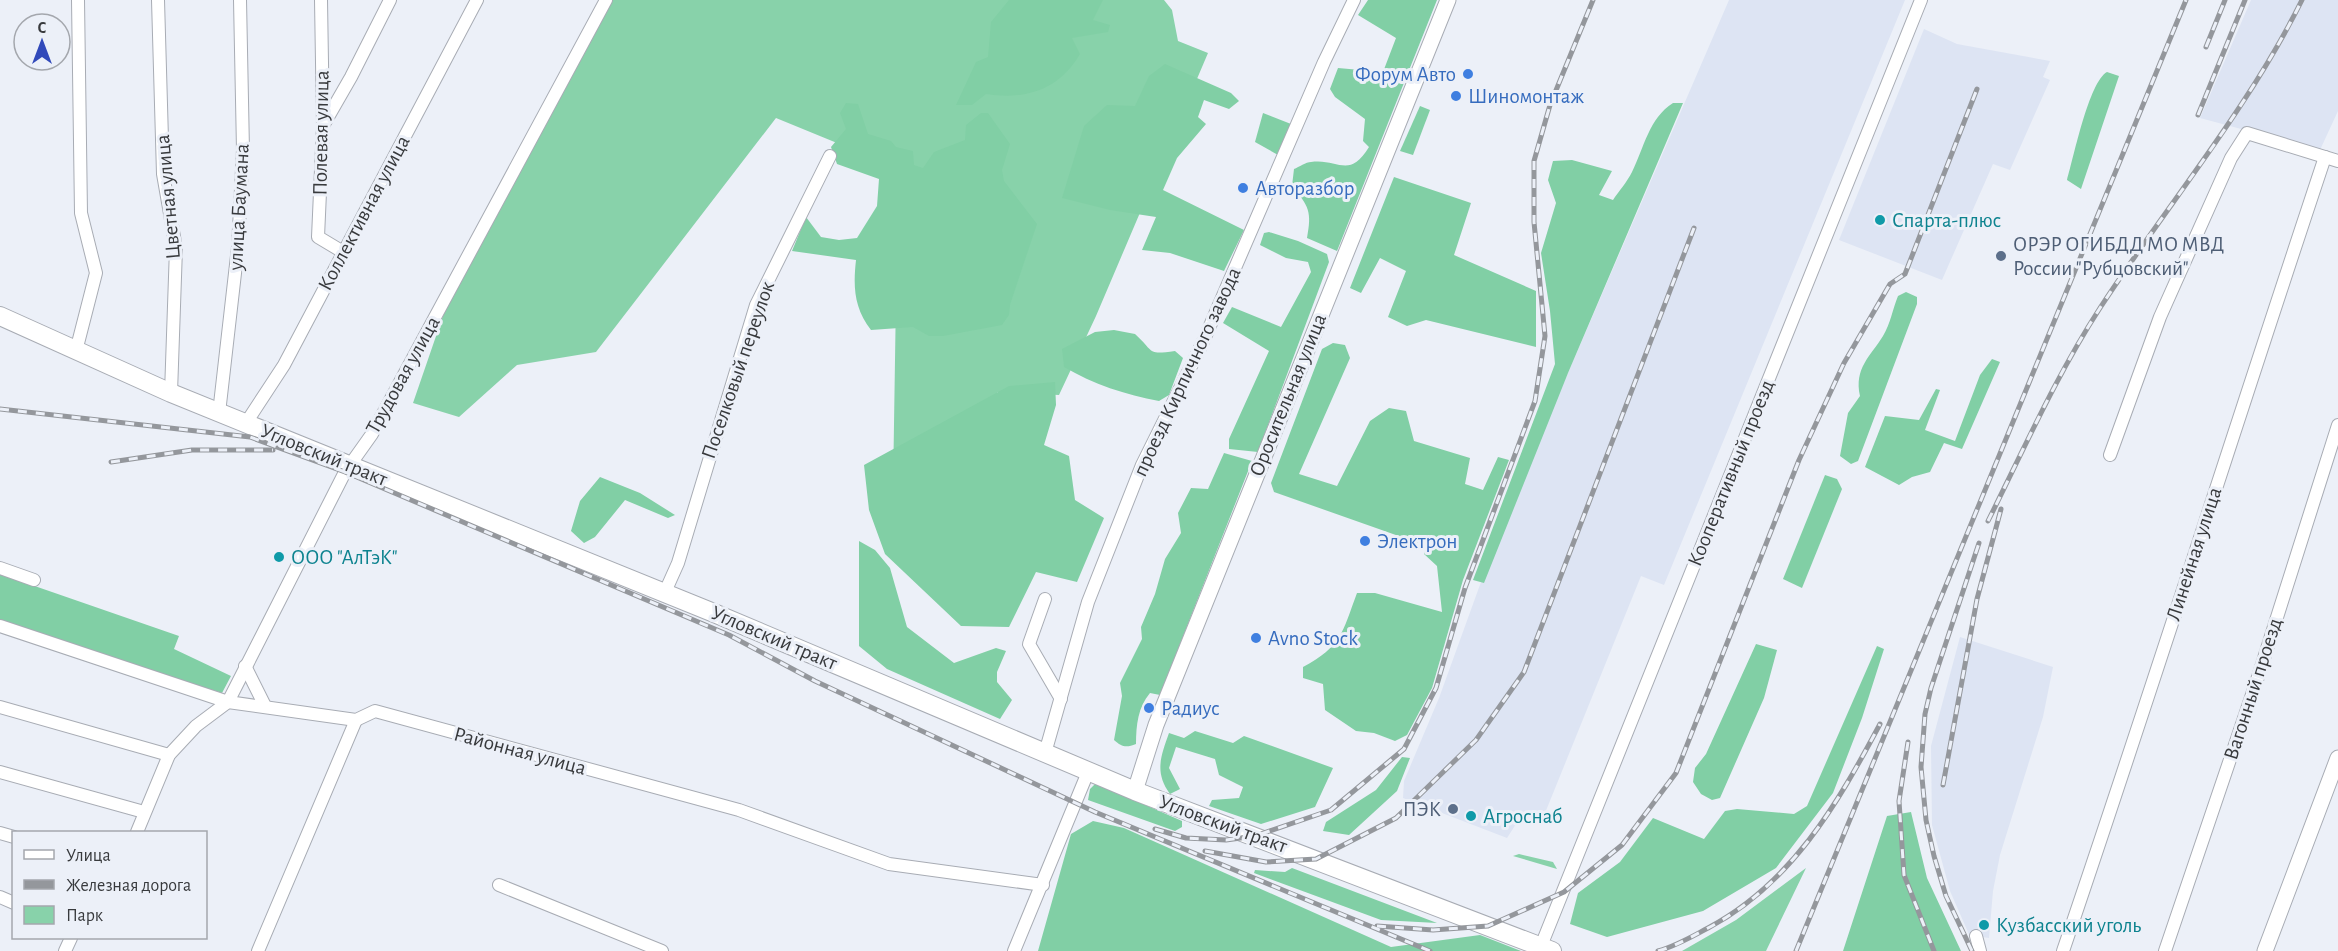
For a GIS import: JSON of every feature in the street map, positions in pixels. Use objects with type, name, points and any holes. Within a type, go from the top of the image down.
[{"type":"highway","name":"Угловский тракт","points":[[0,316],[171,393],[665,592],[1134,791],[1547,949]]},
{"type":"main road","name":"Оросительная улица","points":[[1134,791],[1156,725],[1448,0]]},
{"type":"main road","points":[[2265,951],[2338,758]]},
{"type":"street","points":[[76,351],[96,273],[81,213],[78,0]]},
{"type":"street","name":"Цветная улица","points":[[158,0],[163,184],[176,249],[171,393]]},
{"type":"street","name":"улица Баумана","points":[[219,413],[238,248],[243,150],[240,0]]},
{"type":"street","name":"Полевая улица","points":[[321,0],[323,125],[318,237],[343,252]]},
{"type":"street","points":[[323,125],[351,77],[390,0]]},
{"type":"street","name":"Коллективная улица","points":[[246,423],[284,365],[477,0]]},
{"type":"street","name":"Трудовая улица","points":[[137,831],[169,755],[196,726],[228,702],[351,465],[378,424],[606,0]]},
{"type":"street","name":"проезд Кирпичного завода","points":[[1046,753],[1088,602],[1142,465],[1203,342],[1324,62],[1354,0]]},
{"type":"street","name":"Кооперативный проезд","points":[[1547,949],[1920,0]]},
{"type":"street","points":[[2109,455],[2160,316],[2231,158],[2247,133],[2338,161]]},
{"type":"street","name":"Поселковый переулок","points":[[665,592],[678,563],[756,305],[830,156]]},
{"type":"street","name":"Линейная улица","points":[[2063,951],[2136,738],[2214,491],[2325,157]]},
{"type":"street","name":"Вагонный проезд","points":[[2165,951],[2259,674],[2338,425]]},
{"type":"street","points":[[0,568],[34,580]]},
{"type":"street","points":[[1044,599],[1029,644],[1060,699]]},
{"type":"street","name":"Районная улица","points":[[0,626],[228,702],[356,720],[375,711],[739,810],[889,864],[1043,885]]},
{"type":"street","points":[[245,666],[265,706]]},
{"type":"street","points":[[0,707],[169,755]]},
{"type":"street","points":[[258,951],[356,720]]},
{"type":"street","points":[[0,772],[144,812]]},
{"type":"street","points":[[1014,951],[1043,885],[1101,777]]},
{"type":"street","points":[[499,885],[662,951]]},
{"type":"street","points":[[1976,936],[1980,951]]},
{"type":"shaded area","points":[[1729,0],[1905,0],[1664,585],[1641,576],[1541,823],[1516,824],[1507,838],[1403,798],[1404,781],[1439,698],[1498,535]]},
{"type":"shaded area","points":[[2251,0],[2338,0],[2338,111],[2320,150],[2200,118]]},
{"type":"shaded area","name":"Спарта-плюс","points":[[1924,29],[1957,44],[2050,61],[2043,77],[2050,80],[2010,170],[1993,164],[1942,280],[1839,240]]},
{"type":"shaded area","points":[[1960,637],[2053,667],[2043,717],[2000,855],[1993,891],[1989,938],[1976,936],[1971,939],[1950,891],[1932,825],[1931,746]]},
{"type":"green space","points":[[611,0],[1164,0],[1172,10],[1178,41],[1208,53],[1096,316],[1059,395],[998,392],[893,489],[898,168],[776,118],[596,352],[517,365],[459,417],[413,403],[456,278]]},
{"type":"green space","points":[[1009,0],[1103,0],[1093,20],[1110,25],[1108,32],[1072,38],[1080,54],[1072,66],[1052,84],[1040,90],[1015,95],[986,94],[972,105],[956,105],[976,62],[988,57],[991,22]]},
{"type":"green space","points":[[1368,0],[1437,0],[1337,251],[1307,238],[1309,215],[1306,204],[1292,186],[1294,169],[1311,162],[1349,165],[1362,157],[1369,147],[1363,141],[1365,119],[1335,97],[1330,89],[1338,68],[1383,72],[1396,38],[1358,15]]},
{"type":"green space","points":[[1165,64],[1231,93],[1239,101],[1229,109],[1204,100],[1198,117],[1206,124],[1177,158],[1163,190],[1244,230],[1224,271],[1170,253],[1142,250],[1156,217],[1110,210],[1062,198],[1084,126],[1107,105],[1135,106],[1149,76]]},
{"type":"green space","points":[[2107,72],[2119,76],[2081,189],[2067,180],[2088,104],[2100,79]]},
{"type":"green space","points":[[846,103],[858,104],[868,134],[891,141],[896,147],[913,151],[914,165],[923,168],[934,152],[965,140],[966,125],[981,113],[988,113],[1010,144],[1002,170],[1004,181],[1037,224],[1010,305],[1009,315],[1002,325],[943,336],[929,336],[913,327],[871,330],[861,314],[856,297],[856,260],[792,251],[806,217],[821,237],[839,240],[857,238],[877,206],[879,179],[837,164],[831,147],[846,129],[840,113]]},
{"type":"green space","points":[[1673,103],[1683,103],[1568,373],[1484,583],[1473,580],[1555,364],[1541,253],[1556,203],[1548,180],[1553,161],[1572,160],[1612,171],[1599,195],[1613,200],[1632,172],[1653,125],[1665,109]]},
{"type":"green space","points":[[1420,106],[1430,110],[1413,155],[1400,151]]},
{"type":"green space","points":[[1263,113],[1291,124],[1278,155],[1255,142]]},
{"type":"green space","points":[[1394,177],[1471,203],[1454,255],[1536,291],[1536,347],[1426,320],[1407,326],[1388,317],[1406,271],[1380,258],[1361,293],[1350,288]]},
{"type":"green space","points":[[1269,232],[1298,241],[1327,254],[1329,262],[1258,452],[1229,449],[1229,439],[1269,351],[1223,323],[1232,307],[1281,327],[1311,272],[1308,262],[1286,258],[1260,245],[1264,233]]},
{"type":"green space","points":[[1906,292],[1917,297],[1917,304],[1858,461],[1851,464],[1840,456],[1848,413],[1860,396],[1861,370],[1890,322],[1898,296]]},
{"type":"green space","points":[[1114,330],[1135,334],[1152,351],[1159,353],[1175,351],[1183,358],[1169,395],[1159,401],[1134,396],[1098,384],[1064,367],[1062,349],[1095,332]]},
{"type":"green space","points":[[1333,343],[1345,345],[1350,358],[1299,474],[1337,486],[1370,421],[1389,408],[1406,411],[1414,441],[1470,458],[1465,484],[1483,490],[1498,457],[1509,460],[1463,580],[1432,688],[1407,735],[1395,741],[1374,733],[1356,731],[1325,710],[1323,684],[1303,678],[1303,667],[1326,652],[1339,637],[1357,593],[1375,593],[1442,612],[1437,566],[1424,554],[1427,546],[1274,492],[1271,483],[1322,349]]},
{"type":"green space","points":[[1992,359],[2000,362],[1962,449],[1944,443],[1930,472],[1912,477],[1899,485],[1865,467],[1885,416],[1919,420],[1936,389],[1940,390],[1925,430],[1955,441],[1980,375]]},
{"type":"green space","points":[[1055,382],[1056,405],[1044,445],[1069,456],[1075,500],[1104,518],[1077,582],[1036,572],[1009,627],[961,626],[885,554],[869,510],[864,465],[1009,386]]},
{"type":"green space","points":[[1224,453],[1252,461],[1160,695],[1150,693],[1140,710],[1136,744],[1122,745],[1114,740],[1122,696],[1120,683],[1142,639],[1141,627],[1155,594],[1165,559],[1181,533],[1178,513],[1191,488],[1208,489]]},
{"type":"green space","points":[[1825,475],[1837,479],[1842,489],[1802,588],[1783,579]]},
{"type":"green space","points":[[600,477],[640,493],[675,515],[668,518],[625,500],[595,537],[584,543],[571,531],[580,501]]},
{"type":"green space","points":[[859,541],[875,550],[890,568],[907,627],[954,663],[996,648],[1006,651],[997,672],[997,682],[1012,700],[1000,719],[887,669],[859,646]]},
{"type":"green space","points":[[0,574],[179,636],[174,649],[231,676],[222,693],[0,622]]},
{"type":"green space","points":[[1756,644],[1777,650],[1764,698],[1720,798],[1712,800],[1701,794],[1693,782],[1695,768],[1706,754]]},
{"type":"green space","points":[[1877,646],[1884,649],[1862,718],[1833,793],[1776,868],[1703,911],[1607,937],[1570,924],[1578,893],[1620,862],[1653,818],[1704,839],[1725,811],[1737,809],[1794,814],[1807,806]]},
{"type":"green space","points":[[1195,731],[1233,743],[1244,736],[1333,768],[1315,807],[1261,824],[1209,806],[1212,800],[1239,798],[1243,787],[1219,775],[1215,759],[1176,747],[1169,768],[1180,789],[1170,794],[1162,778],[1160,764],[1169,733],[1184,738]]},
{"type":"green space","points":[[1402,757],[1410,758],[1397,791],[1349,835],[1323,831],[1326,822],[1376,790]]},
{"type":"green space","points":[[1099,780],[1118,793],[1182,821],[1182,827],[1175,831],[1088,800],[1090,789]]},
{"type":"green space","points":[[1911,812],[1927,878],[1961,951],[1843,951],[1887,816]]},
{"type":"green space","points":[[1093,821],[1124,828],[1391,947],[1480,935],[1521,951],[1038,951],[1071,834]]},
{"type":"green space","points":[[1519,854],[1553,862],[1557,869],[1513,856]]},
{"type":"green space","points":[[1292,868],[1437,923],[1381,920],[1254,873],[1255,870],[1285,872]]},
{"type":"green space","points":[[1806,868],[1766,951],[1682,951],[1736,920]]},
{"type":"railway","points":[[1155,829],[1186,838],[1226,840],[1255,836],[1331,810],[1404,749],[1436,688],[1465,588],[1535,401],[1545,336],[1534,222],[1534,161],[1550,105],[1593,0]]},
{"type":"railway","points":[[1796,951],[2186,0]]},
{"type":"railway","points":[[2206,47],[2225,0]]},
{"type":"railway","points":[[2198,115],[2245,0]]},
{"type":"railway","points":[[1988,521],[2041,413],[2084,334],[2232,119],[2280,41],[2302,0]]},
{"type":"railway","points":[[1377,926],[1433,930],[1488,926],[1564,892],[1622,845],[1676,773],[1799,460],[1844,363],[1890,284],[1905,274],[1977,89]]},
{"type":"railway","points":[[1205,851],[1266,862],[1316,859],[1396,818],[1476,740],[1524,672],[1694,228]]},
{"type":"railway","points":[[0,409],[250,437],[345,472],[729,635],[815,681],[1095,812],[1430,951]]},
{"type":"railway","points":[[111,462],[192,450],[273,450]]},
{"type":"railway","points":[[1943,785],[1977,599],[2001,509]]},
{"type":"railway","points":[[1972,951],[1946,896],[1934,856],[1926,820],[1921,767],[1925,714],[1931,688],[1979,543]]},
{"type":"railway","points":[[1658,951],[1689,938],[1737,910],[1764,889],[1788,865],[1829,813],[1880,724]]},
{"type":"railway","points":[[1908,742],[1899,801],[1904,875],[1934,951]]},
{"type":"place","name":"Форум Авто","points":[[1468,74]]},
{"type":"place","name":"Шиномонтаж","points":[[1456,96]]},
{"type":"place","name":"Авторазбор","points":[[1243,188]]},
{"type":"place","name":"Спарта-плюс","points":[[1880,220]]},
{"type":"place","name":"ОРЭР ОГИБДД МО МВД России \"Рубцовский\"","points":[[2001,256]]},
{"type":"place","name":"Электрон","points":[[1365,541]]},
{"type":"place","name":"ООО \"АлТэК\"","points":[[279,557]]},
{"type":"place","name":"Avno Stoсk","points":[[1256,638]]},
{"type":"place","name":"Радиус","points":[[1149,708]]},
{"type":"place","name":"ПЭК","points":[[1453,809]]},
{"type":"place","name":"Агроснаб","points":[[1471,816]]},
{"type":"place","name":"Кузбасский уголь","points":[[1984,925]]}]
